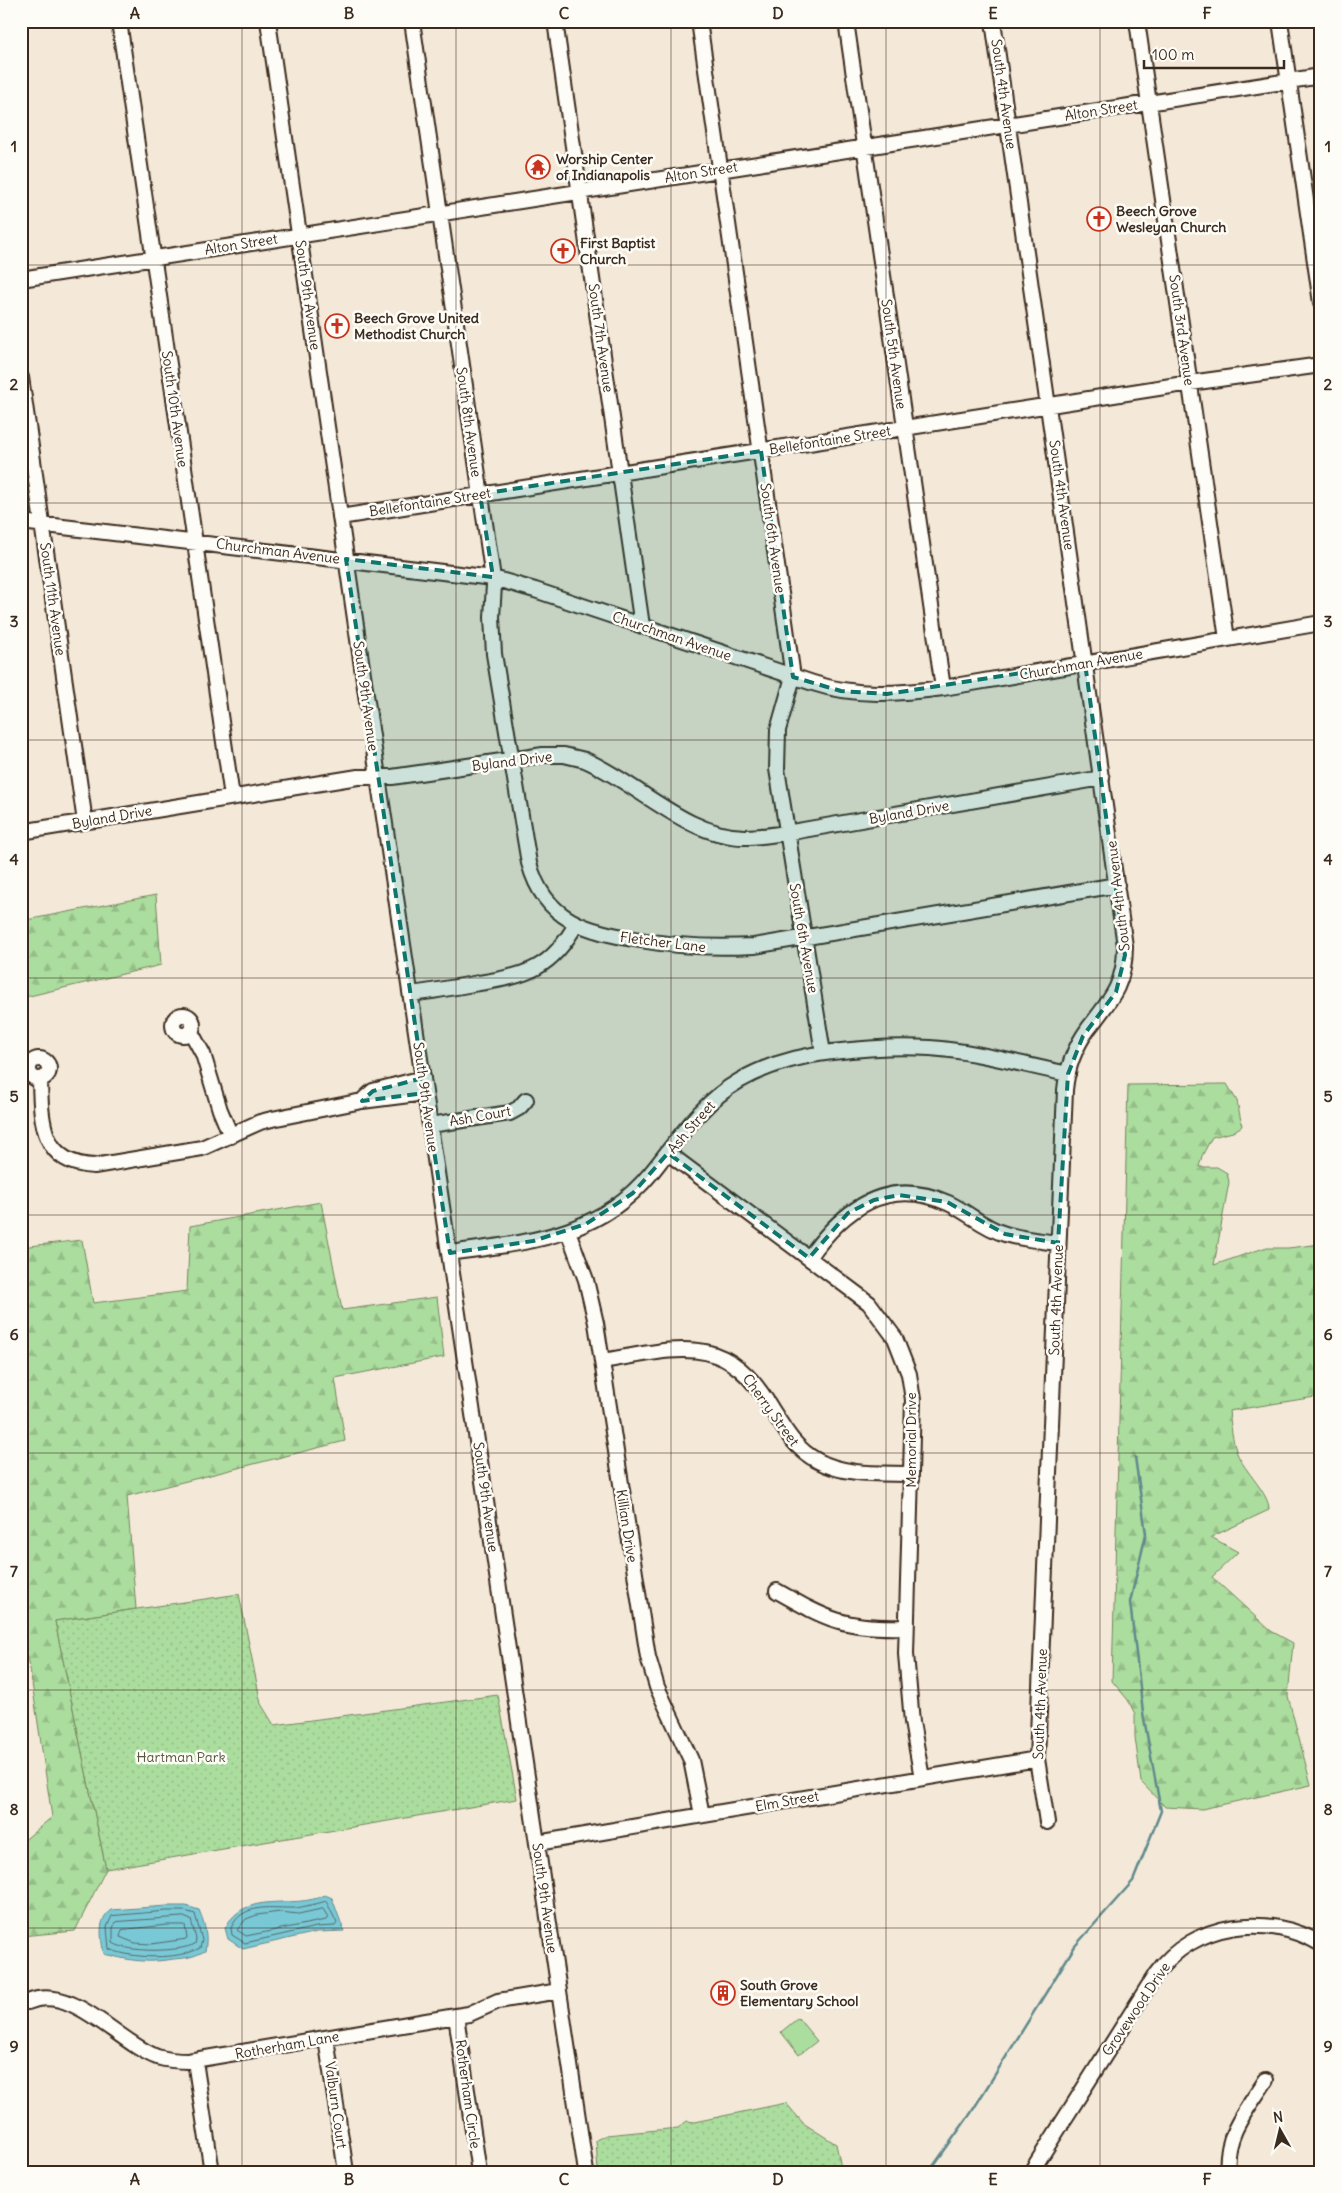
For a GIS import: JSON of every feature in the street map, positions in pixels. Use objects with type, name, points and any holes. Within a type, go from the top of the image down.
[{"type":"street","name":"South 10th Avenue","points":[[118,21],[232,797]]},
{"type":"street","name":"South 9th Avenue","points":[[268,21],[378,777],[586,2172]]},
{"type":"street","name":"South 8th Avenue","points":[[412,21],[493,578],[494,654],[527,854],[533,876],[549,902],[561,914],[576,924]]},
{"type":"street","name":"South 7th Avenue","points":[[555,21],[642,626]]},
{"type":"street","name":"South 6th Avenue","points":[[699,21],[793,677],[778,730],[779,786],[823,1053]]},
{"type":"street","name":"South 5th Avenue","points":[[846,21],[943,688]]},
{"type":"street","name":"South 4th Avenue","points":[[993,21],[1125,946],[1122,977],[1111,1000],[1079,1044],[1068,1074],[1064,1095],[1037,1758],[1046,1822]]},
{"type":"street","name":"South 3rd Avenue","points":[[1137,21],[1227,638]]},
{"type":"street","points":[[1280,21],[1321,303]]},
{"type":"street","name":"Alton Street","points":[[21,279],[1321,76]]},
{"type":"street","name":"Bellefontaine Street","points":[[340,517],[1049,405],[1321,365]]},
{"type":"street","name":"South 11th Avenue","points":[[21,377],[85,822]]},
{"type":"street","name":"Churchman Avenue","points":[[21,522],[195,541],[493,578],[793,677],[834,689],[864,693],[901,693],[943,688],[1321,623]]},
{"type":"street","name":"Byland Drive","points":[[21,832],[364,776],[392,777],[551,754],[577,758],[597,765],[688,822],[708,830],[742,837],[786,833],[1102,778]]},
{"type":"street","name":"Fletcher Lane","points":[[576,924],[596,932],[685,947],[728,948],[803,938],[1117,885]]},
{"type":"street","points":[[411,994],[524,974],[553,956],[567,940],[576,924]]},
{"type":"street","points":[[191,1032],[204,1054],[220,1110],[232,1136]]},
{"type":"street","name":"Ash Street","points":[[450,1253],[533,1241],[586,1224],[612,1210],[633,1193],[707,1105],[738,1081],[770,1066],[823,1053],[878,1047],[930,1048],[1068,1074]]},
{"type":"street","points":[[362,1101],[373,1091],[423,1078]]},
{"type":"street","points":[[40,1080],[41,1122],[47,1139],[65,1158],[81,1164],[94,1166],[193,1149],[232,1136],[260,1122],[362,1101],[425,1093]]},
{"type":"street","name":"Ash Court","points":[[430,1125],[510,1113],[519,1108],[526,1100]]},
{"type":"street","name":"Memorial Drive","points":[[668,1153],[869,1303],[895,1338],[912,1386],[914,1417],[906,1628],[909,1701],[922,1778]]},
{"type":"street","points":[[809,1258],[825,1235],[852,1210],[874,1200],[900,1195],[934,1198],[955,1206],[989,1227],[1005,1234],[1058,1243]]},
{"type":"street","name":"Killian Drive","points":[[568,1231],[588,1288],[602,1361],[648,1657],[657,1687],[691,1760],[702,1816]]},
{"type":"street","name":"Cherry Street","points":[[602,1361],[679,1349],[714,1354],[737,1365],[753,1380],[789,1437],[812,1458],[832,1467],[850,1471],[911,1474]]},
{"type":"street","points":[[777,1591],[814,1612],[839,1623],[864,1628],[906,1628]]},
{"type":"street","name":"Elm Street","points":[[537,1843],[1037,1758]]},
{"type":"street","name":"Grovewood Drive","points":[[1031,2172],[1156,1974],[1177,1951],[1212,1932],[1250,1925],[1286,1929],[1321,1944]]},
{"type":"street","name":"Rotherham Lane","points":[[28,2002],[46,1997],[64,2000],[139,2048],[157,2057],[195,2061],[469,2014],[498,2001],[559,1991]]},
{"type":"street","name":"Rotherham Circle","points":[[456,2016],[479,2172]]},
{"type":"street","name":"Valburn Court","points":[[326,2038],[346,2172]]},
{"type":"street","points":[[195,2061],[212,2172]]},
{"type":"street","points":[[1228,2172],[1229,2146],[1234,2129],[1266,2080]]},
{"type":"highlighted area","points":[[761,451],[793,677],[841,691],[887,694],[1085,663],[1125,955],[1116,992],[1083,1036],[1068,1074],[1058,1243],[1005,1234],[947,1202],[899,1195],[874,1200],[848,1213],[809,1258],[668,1153],[633,1193],[586,1224],[533,1241],[450,1253],[425,1093],[362,1101],[373,1091],[423,1078],[346,559],[493,577],[480,494]]},
{"type":"green space","points":[[156,895],[161,965],[21,998],[21,921]]},
{"type":"green space","points":[[1227,1084],[1237,1101],[1242,1126],[1233,1132],[1212,1137],[1202,1156],[1199,1167],[1217,1167],[1227,1173],[1229,1182],[1214,1265],[1264,1248],[1288,1248],[1321,1244],[1321,1396],[1229,1411],[1237,1453],[1265,1497],[1269,1510],[1211,1537],[1238,1552],[1212,1577],[1271,1631],[1293,1643],[1288,1696],[1311,1785],[1202,1809],[1165,1807],[1141,1782],[1135,1737],[1135,1714],[1128,1700],[1112,1681],[1128,1085]]},
{"type":"green space","points":[[321,1202],[342,1310],[437,1297],[444,1357],[335,1378],[345,1441],[127,1496],[136,1609],[55,1621],[106,1869],[75,1931],[21,1936],[21,1843],[52,1817],[21,1609],[21,1247],[82,1240],[93,1303],[187,1291],[190,1226]]},
{"type":"green space","name":"Hartman Park","points":[[239,1594],[261,1704],[274,1725],[498,1695],[517,1799],[106,1869],[55,1621]]},
{"type":"green space","points":[[798,2018],[817,2041],[799,2055],[781,2032]]},
{"type":"green space","points":[[786,2103],[803,2123],[836,2144],[842,2172],[598,2172],[596,2140],[606,2135],[678,2128],[687,2121],[694,2122]]},
{"type":"water","points":[[325,1895],[332,1898],[344,1931],[317,1932],[243,1949],[228,1939],[225,1928],[234,1916],[245,1908],[257,1904],[299,1901]]},
{"type":"water","points":[[186,1906],[199,1910],[205,1930],[205,1951],[186,1958],[158,1961],[142,1961],[104,1954],[101,1930],[104,1919],[111,1910]]},
{"type":"waterway","points":[[929,2172],[971,2113],[1075,1946],[1133,1881],[1161,1811],[1143,1713],[1130,1602],[1146,1534],[1135,1457]]},
{"type":"place","name":"Worship Center of Indianapolis","points":[[538,167]]},
{"type":"place","name":"Beech Grove Wesleyan Church","points":[[1099,219]]},
{"type":"place","name":"First Baptist Church","points":[[563,251]]},
{"type":"place","name":"Beech Grove United Methodist Church","points":[[337,326]]},
{"type":"place","name":"South Grove Elementary School","points":[[723,1993]]}]
